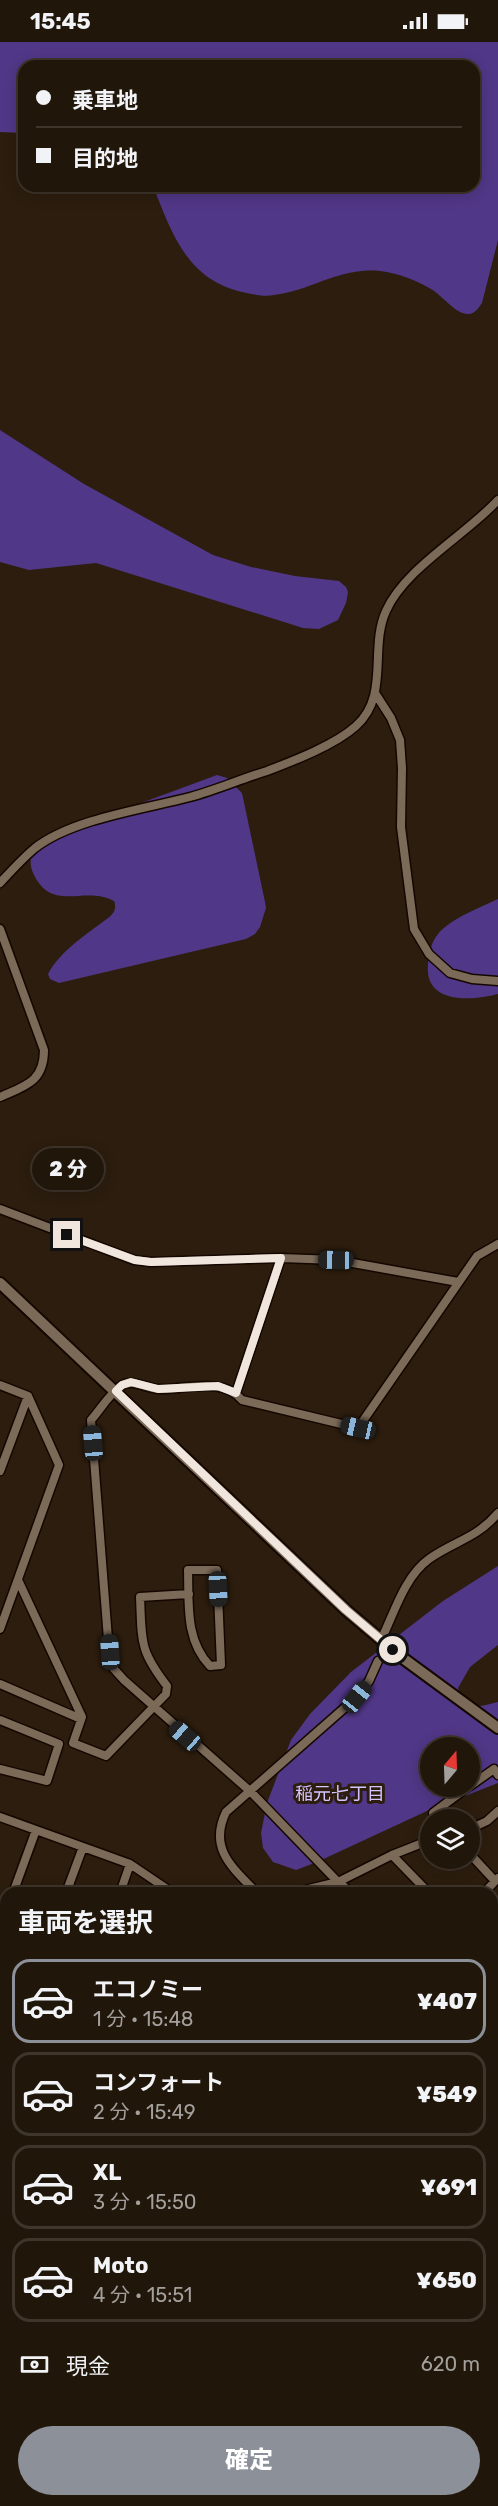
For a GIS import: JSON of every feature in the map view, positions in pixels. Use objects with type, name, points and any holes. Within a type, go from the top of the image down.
[{"type":"street","points":[[0,883],[36,847],[73,828],[193,796],[292,762],[356,727],[368,712],[375,693],[378,632],[392,598],[498,500]]},
{"type":"street","points":[[375,693],[391,718],[400,740],[401,827],[414,929],[429,954],[450,973],[472,979],[498,981]]},
{"type":"street","points":[[0,929],[44,1050],[44,1060],[37,1078],[30,1084],[0,1097]]},
{"type":"street","points":[[0,1209],[135,1260],[151,1262],[281,1258],[336,1260],[458,1282]]},
{"type":"street","points":[[343,1887],[251,1792],[152,1707],[114,1669],[110,1652],[91,1420],[122,1385],[131,1382],[158,1389],[218,1386],[236,1393],[242,1400],[358,1428],[477,1256],[498,1244]]},
{"type":"street","points":[[236,1393],[281,1258]]},
{"type":"street","points":[[0,1283],[346,1610],[456,1699],[498,1728]]},
{"type":"street","points":[[0,1385],[28,1396],[59,1465],[0,1629]]},
{"type":"street","points":[[0,1471],[28,1396]]},
{"type":"street","points":[[381,1640],[403,1594],[427,1560],[480,1531],[498,1512]]},
{"type":"street","points":[[189,1570],[217,1570],[221,1665],[210,1666],[200,1656],[193,1642],[189,1594],[189,1570]]},
{"type":"street","points":[[18,1580],[81,1719],[73,1743],[106,1756],[166,1694],[167,1686],[146,1658],[142,1640],[140,1597],[189,1594]]},
{"type":"street","points":[[251,1887],[223,1853],[219,1838],[220,1824],[226,1812],[357,1697],[369,1681],[378,1660]]},
{"type":"street","points":[[0,1684],[81,1719]]},
{"type":"street","points":[[0,1720],[59,1744],[47,1781],[0,1769]]},
{"type":"street","points":[[480,1779],[494,1770],[498,1775]]},
{"type":"street","points":[[438,1809],[454,1797]]},
{"type":"street","points":[[480,1824],[498,1811]]},
{"type":"street","points":[[0,1817],[130,1863],[164,1887]]},
{"type":"street","points":[[15,1887],[36,1830]]},
{"type":"street","points":[[317,1887],[338,1882],[420,1844]]},
{"type":"street","points":[[68,1887],[83,1847]]},
{"type":"street","points":[[392,1855],[423,1887]]},
{"type":"street","points":[[122,1887],[130,1863]]},
{"type":"street","points":[[480,1864],[496,1879]]},
{"type":"shaded area","points":[[0,42],[498,42],[498,240],[482,303],[473,313],[464,313],[419,283],[400,275],[380,271],[351,272],[287,293],[270,296],[242,292],[223,286],[208,277],[184,252],[167,221],[155,192],[480,192],[480,60],[18,60],[18,133],[0,132]]},
{"type":"shaded area","points":[[0,430],[84,484],[213,555],[251,567],[295,576],[339,581],[348,592],[346,603],[338,620],[319,629],[303,628],[96,563],[29,570],[0,562]]},
{"type":"shaded area","points":[[217,775],[227,778],[242,793],[266,908],[260,927],[255,934],[246,939],[59,983],[50,979],[48,974],[60,957],[110,916],[115,906],[114,901],[103,897],[60,896],[50,893],[32,871],[31,861],[34,847],[114,813]]},
{"type":"shaded area","points":[[498,899],[498,994],[463,998],[441,993],[433,987],[429,977],[429,956],[436,937],[458,918]]},
{"type":"shaded area","points":[[498,1566],[498,1645],[470,1667],[458,1688],[460,1696],[468,1705],[478,1706],[498,1702],[498,1783],[480,1790],[480,1737],[420,1737],[420,1797],[462,1797],[432,1809],[420,1809],[420,1814],[296,1870],[273,1862],[263,1848],[261,1833],[267,1803],[291,1740],[310,1714],[351,1672],[443,1601]]},
{"type":"district","name":"稲元七丁目","points":[[340,1794]]},
{"type":"route","points":[[67,1235],[135,1260],[151,1262],[281,1258],[236,1393],[218,1386],[158,1389],[131,1382],[122,1385],[116,1391],[346,1610],[393,1650]]}]
